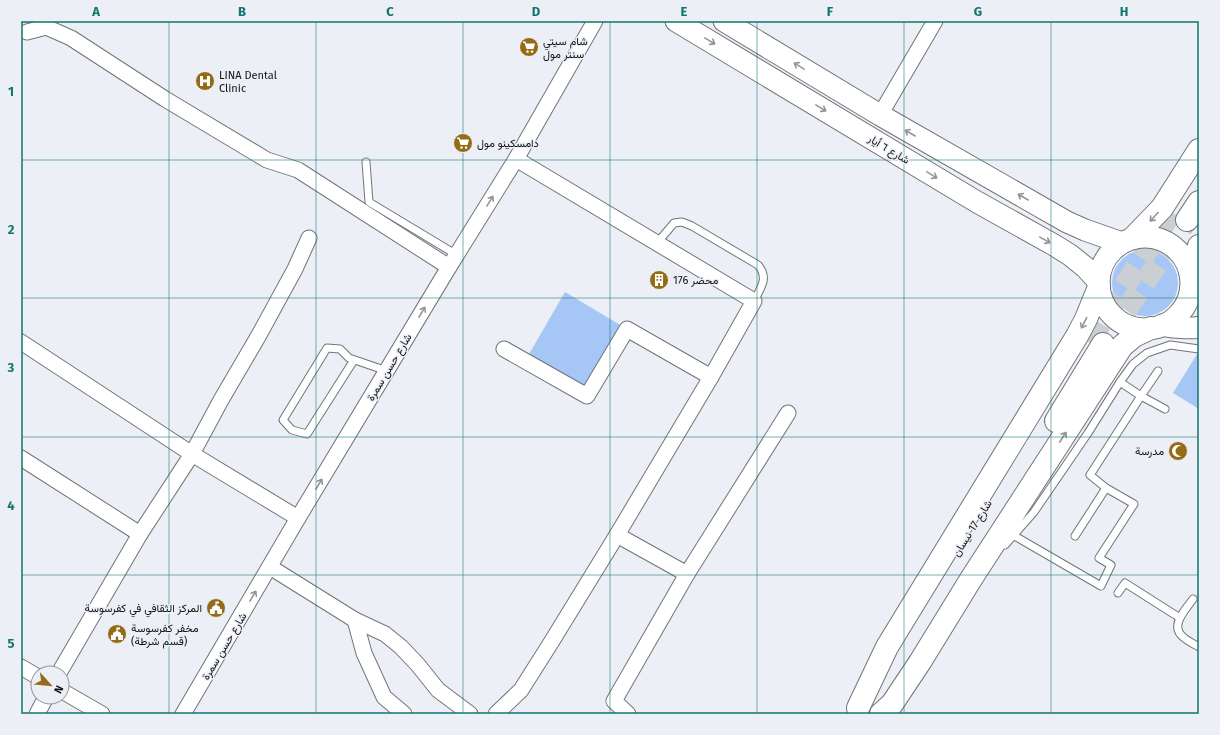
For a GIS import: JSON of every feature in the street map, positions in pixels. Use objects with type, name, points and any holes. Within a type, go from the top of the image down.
[{"type":"main road","name":"شارع ٦ أيار","points":[[676,21],[977,202],[1070,255],[1085,267],[1099,285]]},
{"type":"main road","points":[[724,21],[880,115],[1066,222],[1084,230],[1127,241],[1145,237],[1157,238],[1168,243],[1178,251],[1185,260],[1193,277]]},
{"type":"main road","points":[[868,713],[887,647],[1077,336],[1086,319],[1099,285],[1102,266],[1110,253],[1127,241],[1162,208],[1199,150]]},
{"type":"main road","points":[[1199,168],[1180,215],[1199,202]]},
{"type":"main road","points":[[977,202],[991,179]]},
{"type":"main road","points":[[868,713],[892,704],[1122,346],[1134,336],[1157,327],[1174,318],[1183,308],[1189,296],[1199,246]]},
{"type":"main road","points":[[1099,285],[1101,298],[1112,315],[1121,322],[1130,326],[1140,328],[1199,327]]},
{"type":"main road","name":"شارع 17 نيسان","points":[[868,713],[1096,343]]},
{"type":"street","name":"شارع حسن سمرة","points":[[183,714],[298,518],[516,159],[595,21]]},
{"type":"street","points":[[880,115],[936,21]]},
{"type":"street","points":[[26,31],[46,27],[71,38],[165,99],[267,160],[298,170],[453,261]]},
{"type":"street","points":[[496,714],[521,690],[617,534],[711,377],[754,301],[516,159]]},
{"type":"street","points":[[64,665],[140,534],[192,454],[221,400],[260,335],[309,238]]},
{"type":"street","points":[[504,350],[587,396],[627,329],[711,377]]},
{"type":"street","points":[[21,342],[192,454],[298,518]]},
{"type":"street","points":[[628,714],[614,701],[687,574],[788,413]]},
{"type":"street","points":[[21,458],[140,534]]},
{"type":"street","points":[[617,534],[687,574]]},
{"type":"street","points":[[270,567],[355,620],[385,634],[401,647],[438,690],[470,714]]},
{"type":"street","points":[[355,620],[364,653],[384,696],[404,714]]},
{"type":"street","points":[[21,667],[30,672]]},
{"type":"street","points":[[70,696],[102,714]]},
{"type":"street","points":[[37,714],[42,705]]},
{"type":"lane","points":[[366,162],[369,202],[453,261]]},
{"type":"lane","points":[[656,243],[674,223],[682,222],[692,226],[745,257],[763,270],[763,284],[754,301]]},
{"type":"lane","points":[[1001,551],[1034,512],[1133,364],[1147,353],[1170,345],[1199,349]]},
{"type":"lane","points":[[354,360],[307,434],[292,430],[283,420],[327,348],[340,350],[349,358],[387,371]]},
{"type":"lane","points":[[1013,535],[1101,586],[1111,565],[1099,558],[1134,504],[1106,488],[1090,475],[1158,371]]},
{"type":"lane","points":[[1120,382],[1141,396],[1165,408]]},
{"type":"lane","points":[[1075,536],[1106,488]]},
{"type":"lane","points":[[971,579],[993,557]]},
{"type":"lane","points":[[1118,593],[1125,583],[1180,618]]},
{"type":"lane","points":[[1193,600],[1180,618],[1178,623],[1179,632],[1182,636],[1199,647]]},
{"type":"shaded area","points":[[1145,250],[1158,253],[1168,260],[1175,270],[1178,283],[1175,296],[1168,306],[1158,313],[1145,316],[1132,313],[1122,306],[1115,296],[1112,283],[1115,270],[1122,260],[1132,253]]},
{"type":"shaded area","points":[[565,292],[627,329],[587,396],[525,361]]},
{"type":"shaded area","points":[[1199,351],[1199,409],[1173,393]]},
{"type":"tunnel","points":[[1089,342],[1173,210]]},
{"type":"tunnel","points":[[1126,310],[1187,220]]},
{"type":"place","name":"شام سيتي سنتر مول","points":[[529,47]]},
{"type":"place","name":"LINA Dental Clinic","points":[[205,81]]},
{"type":"place","name":"دامسكينو مول","points":[[463,143]]},
{"type":"place","name":"محضر 176","points":[[659,280]]},
{"type":"place","name":"مدرسة","points":[[1178,451]]},
{"type":"place","name":"المركز الثقافي في كفرسوسة","points":[[216,608]]},
{"type":"place","name":"مخفر كفرسوسة (قسم شرطة)","points":[[117,634]]}]
